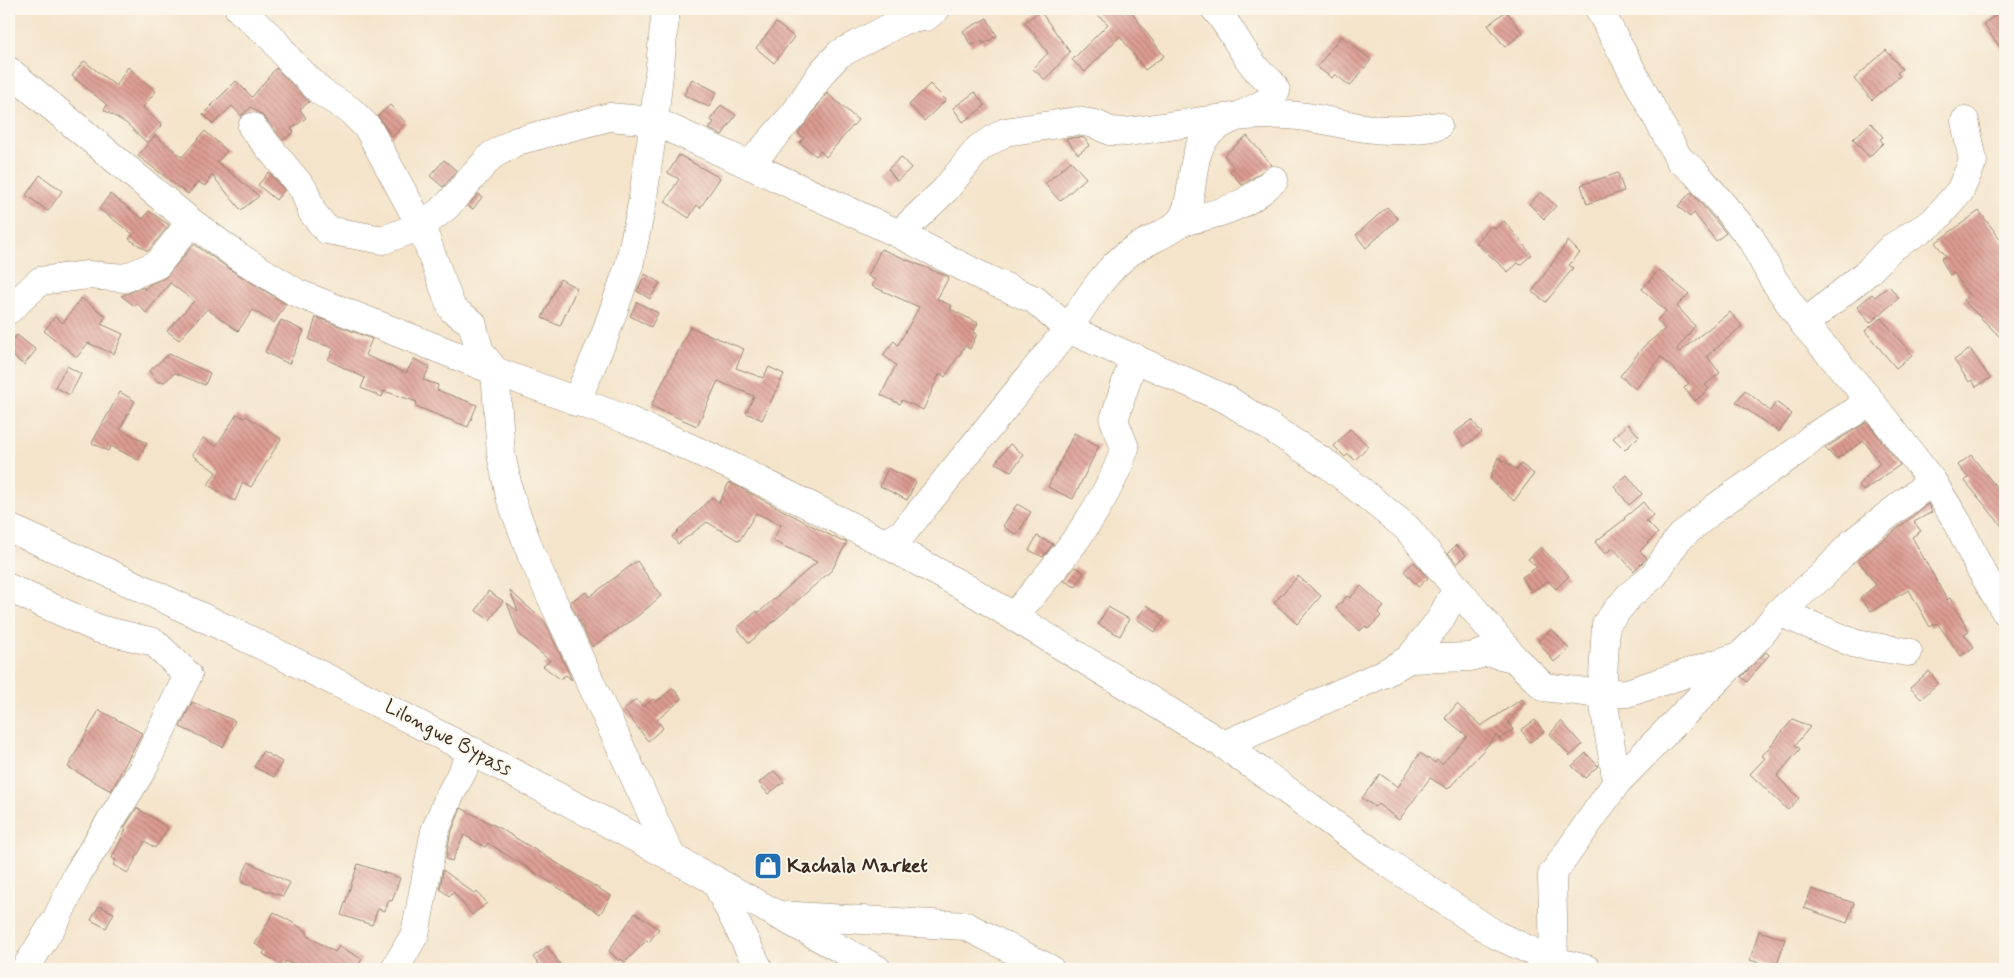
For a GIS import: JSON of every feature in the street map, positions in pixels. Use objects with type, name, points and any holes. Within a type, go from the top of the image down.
[{"type":"street","points":[[239,9],[273,39],[290,61],[321,92],[350,110],[368,128],[420,226],[452,308],[472,323],[480,352],[495,371],[501,454],[510,497],[532,556],[672,858]]},
{"type":"street","points":[[749,165],[795,113],[822,72],[839,54],[904,20],[926,17],[936,9]]},
{"type":"street","points":[[1178,224],[1185,212],[1199,148],[1209,133],[1233,118],[1271,99],[1276,91],[1272,82],[1246,56],[1229,24],[1215,9]]},
{"type":"street","points":[[1599,9],[1679,159],[1694,171],[1750,237],[1773,278],[1804,324],[1868,398],[1932,482],[1958,524],[1978,565],[2005,611]]},
{"type":"street","points":[[576,402],[605,335],[629,266],[642,204],[668,11]]},
{"type":"street","points":[[9,71],[190,222],[239,257],[297,293],[495,371],[628,420],[733,467],[884,543],[1014,616],[1224,745],[1382,859],[1488,930],[1552,965],[1586,969]]},
{"type":"street","points":[[899,234],[945,190],[979,148],[1005,132],[1077,121],[1095,124],[1110,131],[1126,132],[1233,118],[1286,115],[1336,122],[1366,129],[1416,130],[1438,126]]},
{"type":"street","points":[[252,127],[304,190],[312,212],[327,230],[383,240],[420,226],[446,207],[491,156],[517,141],[609,117],[654,121],[817,198],[899,234],[985,278],[1035,300],[1068,330],[1134,357],[1228,400],[1330,466],[1407,528],[1514,658],[1544,687],[1602,694],[1627,693],[1738,656]]},
{"type":"street","points":[[1804,324],[1869,270],[1891,248],[1933,222],[1960,191],[1973,161],[1965,121]]},
{"type":"street","points":[[884,543],[903,533],[1068,330],[1091,294],[1118,262],[1131,251],[1178,224],[1226,211],[1255,198],[1274,180]]},
{"type":"street","points":[[9,310],[40,281],[88,275],[125,278],[158,264],[190,222]]},
{"type":"street","points":[[1014,616],[1054,569],[1084,527],[1117,471],[1125,448],[1114,420],[1134,357]]},
{"type":"street","points":[[1617,782],[1602,694],[1606,624],[1628,596],[1654,575],[1678,539],[1716,507],[1797,451],[1814,436],[1856,411],[1868,398]]},
{"type":"street","points":[[1552,965],[1552,874],[1617,782],[1779,612],[1822,576],[1852,543],[1932,482]]},
{"type":"street","name":"Lilongwe Bypass","points":[[9,528],[282,655],[473,751],[714,879],[877,969]]},
{"type":"street","points":[[9,588],[99,629],[154,642],[188,675],[142,770],[77,875],[56,918],[25,969]]},
{"type":"street","points":[[1224,745],[1385,673],[1409,659],[1440,620],[1457,588]]},
{"type":"street","points":[[1779,612],[1856,644],[1908,652]]},
{"type":"street","points":[[1409,659],[1470,657],[1488,652],[1514,658]]},
{"type":"street","points":[[395,969],[415,934],[435,831],[449,797],[473,751]]},
{"type":"street","points":[[714,879],[759,969]]},
{"type":"street","points":[[778,915],[966,926],[1050,969]]},
{"type":"building","points":[[1091,9],[1129,9],[1164,56],[1145,70],[1120,36],[1085,72],[1072,60],[1108,24]]},
{"type":"building","points":[[2005,9],[2005,54],[1983,24]]},
{"type":"building","points":[[1040,11],[1070,52],[1045,80],[1033,69],[1048,53],[1025,22]]},
{"type":"building","points":[[1506,11],[1523,33],[1505,47],[1488,25]]},
{"type":"building","points":[[987,18],[997,36],[983,44],[982,40],[971,46],[963,31]]},
{"type":"building","points":[[776,23],[794,37],[774,63],[756,48]]},
{"type":"building","points":[[1341,36],[1371,60],[1350,86],[1335,74],[1332,78],[1317,67]]},
{"type":"building","points":[[1886,50],[1902,69],[1897,73],[1900,76],[1872,100],[1854,79]]},
{"type":"building","points":[[84,61],[116,86],[128,67],[156,91],[143,107],[162,125],[146,142],[126,123],[104,110],[107,105],[72,76]]},
{"type":"building","points":[[276,68],[309,102],[300,109],[306,118],[291,129],[294,132],[283,140],[264,117],[251,107],[241,116],[232,106],[213,124],[203,114],[236,81],[252,97]]},
{"type":"building","points":[[692,79],[717,92],[709,107],[684,95]]},
{"type":"building","points":[[930,84],[946,100],[924,121],[909,105]]},
{"type":"building","points":[[975,92],[985,106],[963,122],[953,108]]},
{"type":"building","points":[[827,93],[858,120],[826,157],[820,151],[816,156],[800,142],[804,138],[798,133]]},
{"type":"building","points":[[390,105],[406,123],[392,137],[378,116]]},
{"type":"building","points":[[721,105],[736,115],[722,135],[709,129],[714,122],[710,120]]},
{"type":"building","points":[[1871,123],[1883,137],[1880,139],[1883,143],[1869,157],[1853,139]]},
{"type":"building","points":[[205,131],[227,151],[217,162],[259,196],[241,210],[212,175],[205,186],[198,182],[188,194],[138,156],[155,135],[182,157]]},
{"type":"building","points":[[1247,136],[1272,165],[1242,185],[1230,171],[1234,168],[1224,155]]},
{"type":"building","points":[[1084,138],[1090,145],[1078,154],[1066,139]]},
{"type":"building","points":[[679,155],[720,178],[700,208],[697,205],[689,218],[665,202],[679,179],[668,173]]},
{"type":"building","points":[[901,157],[911,168],[897,181],[888,169]]},
{"type":"building","points":[[444,160],[457,171],[443,187],[430,176]]},
{"type":"building","points":[[1071,161],[1086,178],[1060,201],[1045,184]]},
{"type":"building","points":[[269,172],[284,190],[276,200],[258,185]]},
{"type":"building","points":[[1618,173],[1624,191],[1587,204],[1581,185]]},
{"type":"building","points":[[40,175],[62,191],[48,211],[26,195]]},
{"type":"building","points":[[1541,192],[1556,206],[1544,219],[1529,204]]},
{"type":"building","points":[[1691,192],[1726,233],[1716,241],[1694,213],[1690,217],[1678,206]]},
{"type":"building","points":[[110,194],[143,219],[149,211],[169,225],[148,251],[129,239],[133,234],[99,209]]},
{"type":"building","points":[[478,194],[482,197],[473,209],[468,206]]},
{"type":"building","points":[[1387,207],[1398,219],[1366,248],[1356,235]]},
{"type":"building","points":[[1979,211],[2005,245],[2005,342],[1963,300],[1969,295],[1954,273],[1950,275],[1941,259],[1946,256],[1935,243]]},
{"type":"building","points":[[1504,221],[1532,255],[1520,265],[1518,263],[1508,272],[1476,243],[1491,226],[1495,229]]},
{"type":"building","points":[[1568,241],[1580,253],[1569,265],[1573,268],[1546,302],[1532,292]]},
{"type":"building","points":[[194,244],[231,270],[286,304],[274,323],[253,310],[238,331],[207,309],[179,340],[167,331],[194,301],[170,283],[146,313],[137,303],[135,306],[121,296],[144,287],[144,290],[148,285],[165,278]]},
{"type":"building","points":[[881,249],[949,277],[937,299],[952,306],[950,309],[978,323],[973,333],[977,334],[970,349],[965,346],[945,377],[940,373],[923,410],[902,400],[900,404],[881,395],[896,365],[883,355],[894,341],[898,345],[919,307],[872,286],[875,280],[868,276]]},
{"type":"building","points":[[1659,270],[1689,294],[1677,306],[1695,326],[1677,349],[1679,352],[1730,312],[1742,326],[1707,356],[1720,373],[1705,385],[1709,389],[1695,401],[1684,388],[1689,383],[1661,357],[1636,389],[1620,376],[1644,346],[1665,329],[1657,320],[1666,311],[1642,289]]},
{"type":"building","points":[[645,274],[660,283],[650,299],[637,291]]},
{"type":"building","points":[[560,279],[577,288],[560,326],[542,318]]},
{"type":"building","points":[[1889,286],[1899,298],[1870,323],[1857,307],[1872,294],[1875,297]]},
{"type":"building","points":[[81,298],[106,316],[101,324],[123,334],[114,354],[88,343],[77,357],[44,331],[55,317],[63,323]]},
{"type":"building","points":[[637,302],[658,313],[651,327],[630,316]]},
{"type":"building","points":[[316,317],[372,339],[365,355],[406,373],[414,359],[430,367],[423,380],[438,385],[437,390],[477,405],[468,427],[415,406],[417,402],[384,391],[382,397],[361,388],[365,378],[328,360],[334,348],[309,340]]},
{"type":"building","points":[[1881,318],[1912,355],[1896,368],[1865,331]]},
{"type":"building","points":[[281,320],[304,331],[289,364],[265,352]]},
{"type":"building","points":[[690,327],[744,349],[736,368],[763,378],[769,367],[784,374],[762,420],[746,413],[754,396],[718,381],[697,426],[651,406]]},
{"type":"building","points":[[17,335],[36,350],[24,365],[9,353],[9,345]]},
{"type":"building","points":[[1970,349],[1990,378],[1976,387],[1972,380],[1969,382],[1954,360]]},
{"type":"building","points":[[169,354],[210,373],[205,385],[175,373],[164,382],[158,382],[149,371]]},
{"type":"building","points":[[67,366],[81,374],[70,395],[55,387]]},
{"type":"building","points":[[1745,390],[1770,411],[1776,402],[1792,414],[1779,432],[1736,402]]},
{"type":"building","points":[[120,392],[135,401],[120,429],[147,443],[138,460],[111,446],[108,451],[92,443]]},
{"type":"building","points":[[237,414],[244,418],[246,416],[281,439],[251,487],[243,482],[235,501],[208,485],[216,472],[192,455],[203,438],[216,446]]},
{"type":"building","points":[[1472,420],[1482,433],[1465,446],[1454,433]]},
{"type":"building","points":[[1867,422],[1900,465],[1863,491],[1858,485],[1880,463],[1864,441],[1836,459],[1825,448]]},
{"type":"building","points":[[1628,424],[1639,436],[1625,450],[1613,438]]},
{"type":"building","points":[[1350,429],[1368,446],[1355,460],[1348,454],[1345,457],[1334,446]]},
{"type":"building","points":[[1074,433],[1099,446],[1073,499],[1048,487]]},
{"type":"building","points":[[1010,444],[1024,455],[1011,471],[995,463]]},
{"type":"building","points":[[1971,455],[2005,498],[2005,530],[1965,481],[1968,478],[1958,465]]},
{"type":"building","points":[[1498,457],[1517,470],[1521,464],[1534,474],[1514,501],[1490,479]]},
{"type":"building","points":[[888,468],[916,482],[907,500],[880,486]]},
{"type":"building","points":[[1627,475],[1642,494],[1629,505],[1614,486]]},
{"type":"building","points":[[729,482],[841,541],[847,542],[832,570],[749,643],[737,628],[757,611],[758,613],[817,562],[773,541],[781,525],[756,513],[739,541],[707,522],[678,544],[672,537],[712,497],[719,503]]},
{"type":"building","points":[[1643,502],[1653,515],[1646,521],[1658,533],[1640,551],[1647,558],[1634,571],[1613,548],[1605,554],[1595,542],[1625,519]]},
{"type":"building","points":[[1017,504],[1031,512],[1017,535],[1003,526]]},
{"type":"building","points":[[1928,504],[1932,512],[1914,522],[1921,531],[1912,537],[1947,600],[1950,598],[1969,631],[1964,634],[1974,647],[1961,656],[1937,623],[1930,627],[1909,590],[1871,611],[1860,598],[1876,585],[1858,560]]},
{"type":"building","points":[[1037,536],[1053,544],[1043,557],[1029,550]]},
{"type":"building","points":[[1456,545],[1466,555],[1457,564],[1448,553]]},
{"type":"building","points":[[1541,547],[1569,576],[1556,589],[1548,581],[1531,592],[1522,577],[1537,567],[1528,559]]},
{"type":"building","points":[[637,561],[661,596],[639,615],[592,647],[570,602],[586,592],[589,597]]},
{"type":"building","points":[[1414,562],[1428,578],[1418,587],[1404,571]]},
{"type":"building","points":[[1075,567],[1084,572],[1076,587],[1064,581]]},
{"type":"building","points":[[1298,576],[1321,596],[1297,624],[1274,603]]},
{"type":"building","points":[[1361,586],[1384,607],[1378,613],[1381,616],[1368,629],[1365,626],[1360,631],[1336,608],[1347,596],[1350,598]]},
{"type":"building","points":[[488,591],[503,601],[490,620],[476,611]]},
{"type":"building","points":[[510,591],[545,622],[572,680],[566,675],[560,679],[543,666],[550,661],[519,634],[507,603],[518,611]]},
{"type":"building","points":[[1147,605],[1165,618],[1155,632],[1137,619]]},
{"type":"building","points":[[1108,607],[1129,619],[1120,636],[1098,624]]},
{"type":"building","points":[[1552,629],[1569,649],[1554,662],[1538,641]]},
{"type":"building","points":[[1766,652],[1769,655],[1747,682],[1741,677]]},
{"type":"building","points":[[1929,671],[1938,683],[1921,699],[1910,688]]},
{"type":"building","points":[[673,688],[682,699],[657,720],[663,728],[648,741],[624,710],[636,699],[643,707],[653,699],[656,702]]},
{"type":"building","points":[[1522,699],[1525,703],[1508,722],[1513,730],[1499,739],[1497,735],[1448,789],[1430,778],[1399,820],[1378,804],[1375,807],[1362,798],[1380,774],[1398,787],[1420,753],[1435,763],[1437,760],[1442,764],[1467,736],[1445,718],[1457,704],[1481,726]]},
{"type":"building","points":[[192,702],[235,721],[223,747],[180,727]]},
{"type":"building","points":[[99,710],[142,733],[111,791],[68,767]]},
{"type":"building","points":[[1793,719],[1810,727],[1795,745],[1800,749],[1777,776],[1799,798],[1788,810],[1750,774],[1765,758],[1762,756]]},
{"type":"building","points":[[1535,720],[1544,732],[1530,742],[1521,730]]},
{"type":"building","points":[[1561,721],[1582,745],[1570,756],[1550,734]]},
{"type":"building","points":[[263,751],[282,762],[274,777],[254,767]]},
{"type":"building","points":[[1586,753],[1598,766],[1585,778],[1572,766]]},
{"type":"building","points":[[774,771],[784,782],[768,794],[759,783]]},
{"type":"building","points":[[137,808],[168,828],[155,848],[145,841],[128,873],[113,865],[116,860],[112,858],[126,829],[124,828]]},
{"type":"building","points":[[461,808],[501,829],[611,896],[600,914],[488,843],[485,847],[464,835],[452,861],[446,859],[450,836]]},
{"type":"building","points":[[249,862],[290,883],[283,896],[242,883],[242,876]]},
{"type":"building","points":[[358,864],[400,878],[392,901],[389,900],[385,911],[378,909],[372,925],[341,915]]},
{"type":"building","points":[[443,870],[475,894],[477,892],[487,903],[472,915],[453,892],[449,896],[440,889]]},
{"type":"building","points":[[1812,889],[1854,903],[1847,923],[1804,908]]},
{"type":"building","points":[[99,906],[114,913],[106,928],[91,920]]},
{"type":"building","points":[[274,912],[307,931],[307,936],[335,952],[339,946],[362,959],[356,969],[300,969],[286,961],[283,965],[263,954],[265,950],[255,944]]},
{"type":"building","points":[[635,913],[659,929],[649,942],[647,940],[625,962],[621,959],[619,961],[609,951]]},
{"type":"building","points":[[1759,931],[1785,939],[1776,968],[1750,960]]},
{"type":"building","points":[[547,946],[564,969],[542,969],[533,957]]},
{"type":"place","name":"Kachala Market","points":[[768,866]]}]
